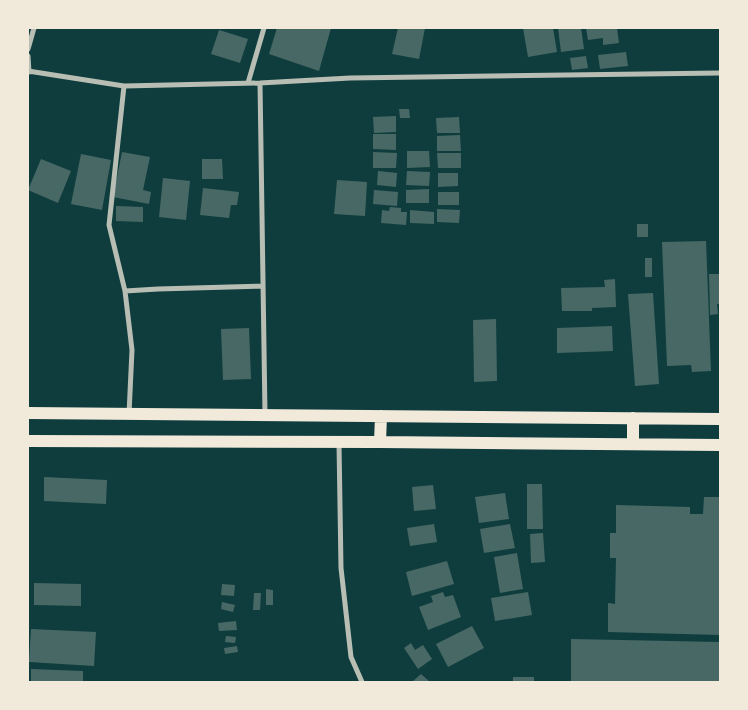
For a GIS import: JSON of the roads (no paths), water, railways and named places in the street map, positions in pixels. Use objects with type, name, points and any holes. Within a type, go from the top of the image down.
[{"type":"main road","points":[[28,413],[720,419]]},
{"type":"main road","points":[[380,442],[381,416]]},
{"type":"main road","points":[[633,418],[634,444]]},
{"type":"main road","points":[[28,441],[720,445]]},
{"type":"street","points":[[28,48],[34,28]]},
{"type":"street","points":[[248,83],[264,28]]},
{"type":"street","points":[[28,56],[28,71],[124,86],[260,83],[350,78],[720,73]]},
{"type":"street","points":[[260,83],[265,414]]},
{"type":"street","points":[[124,86],[108,225],[125,291],[132,350],[129,415]]},
{"type":"street","points":[[125,291],[263,286]]},
{"type":"street","points":[[339,442],[341,568],[351,657],[361,682]]}]
